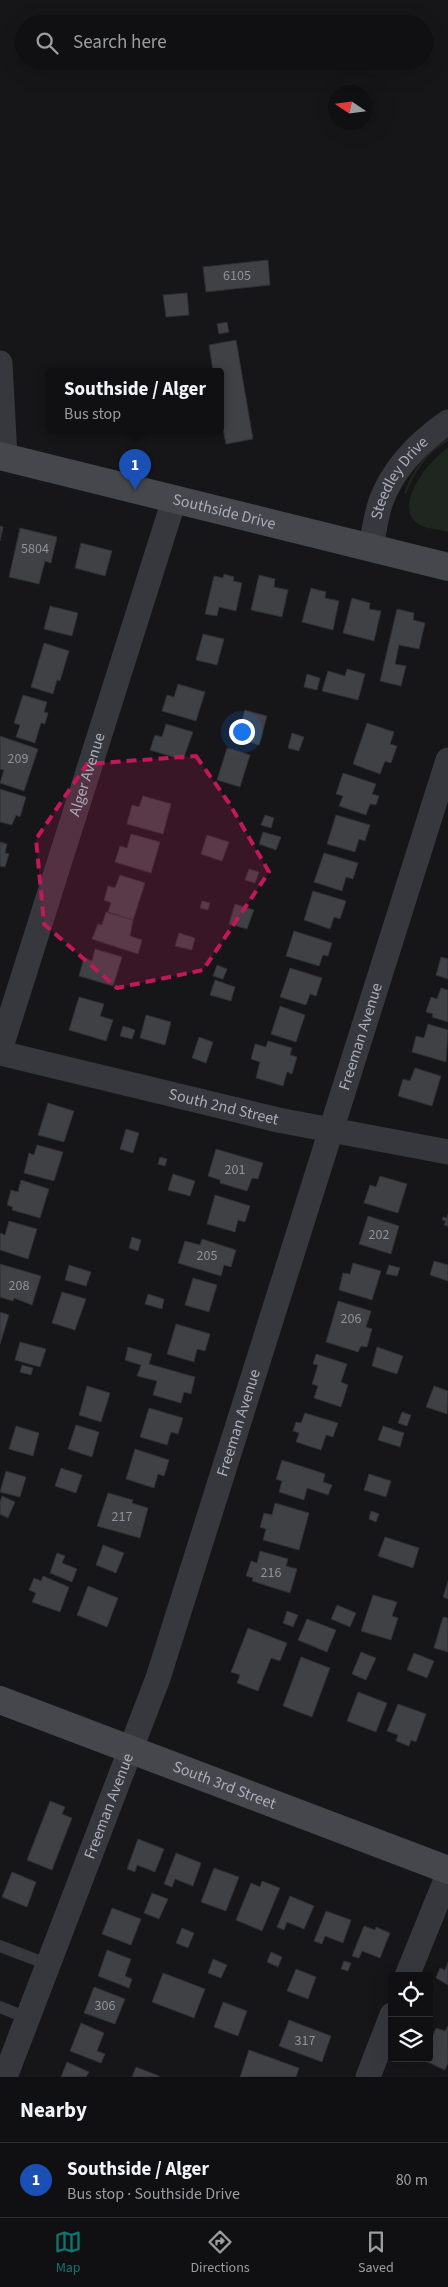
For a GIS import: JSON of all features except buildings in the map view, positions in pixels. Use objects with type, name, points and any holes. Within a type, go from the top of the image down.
[{"type":"street","points":[[0,363],[2,456]]},
{"type":"street","name":"Steedley Drive","points":[[371,547],[381,502],[400,465],[428,435],[448,422]]},
{"type":"street","name":"Southside Drive","points":[[2,456],[448,567]]},
{"type":"street","name":"Alger Avenue","points":[[0,1052],[174,500]]},
{"type":"street","name":"Freeman Avenue","points":[[5,2077],[158,1678],[448,760]]},
{"type":"street","name":"South 2nd Street","points":[[0,1052],[278,1120],[448,1152]]},
{"type":"street","name":"South 3rd Street","points":[[0,1700],[448,1870]]},
{"type":"street","points":[[409,1972],[448,1875]]},
{"type":"street","points":[[368,2077],[391,2017]]},
{"type":"lane","points":[[0,1946],[47,1964]]},
{"type":"lane","points":[[0,2007],[27,2018]]},
{"type":"highlighted area","points":[[196,756],[229,803],[269,872],[203,970],[117,988],[44,924],[36,839],[87,764]]},
{"type":"shaded area","points":[[448,438],[448,441],[434,451],[423,463],[413,478],[406,494],[404,493],[421,462],[433,449]]},
{"type":"shaded area","points":[[448,448],[448,532],[418,524],[411,516],[409,506],[416,483],[432,462]]},
{"type":"place","name":"Southside / Alger","points":[[135,490]]}]
